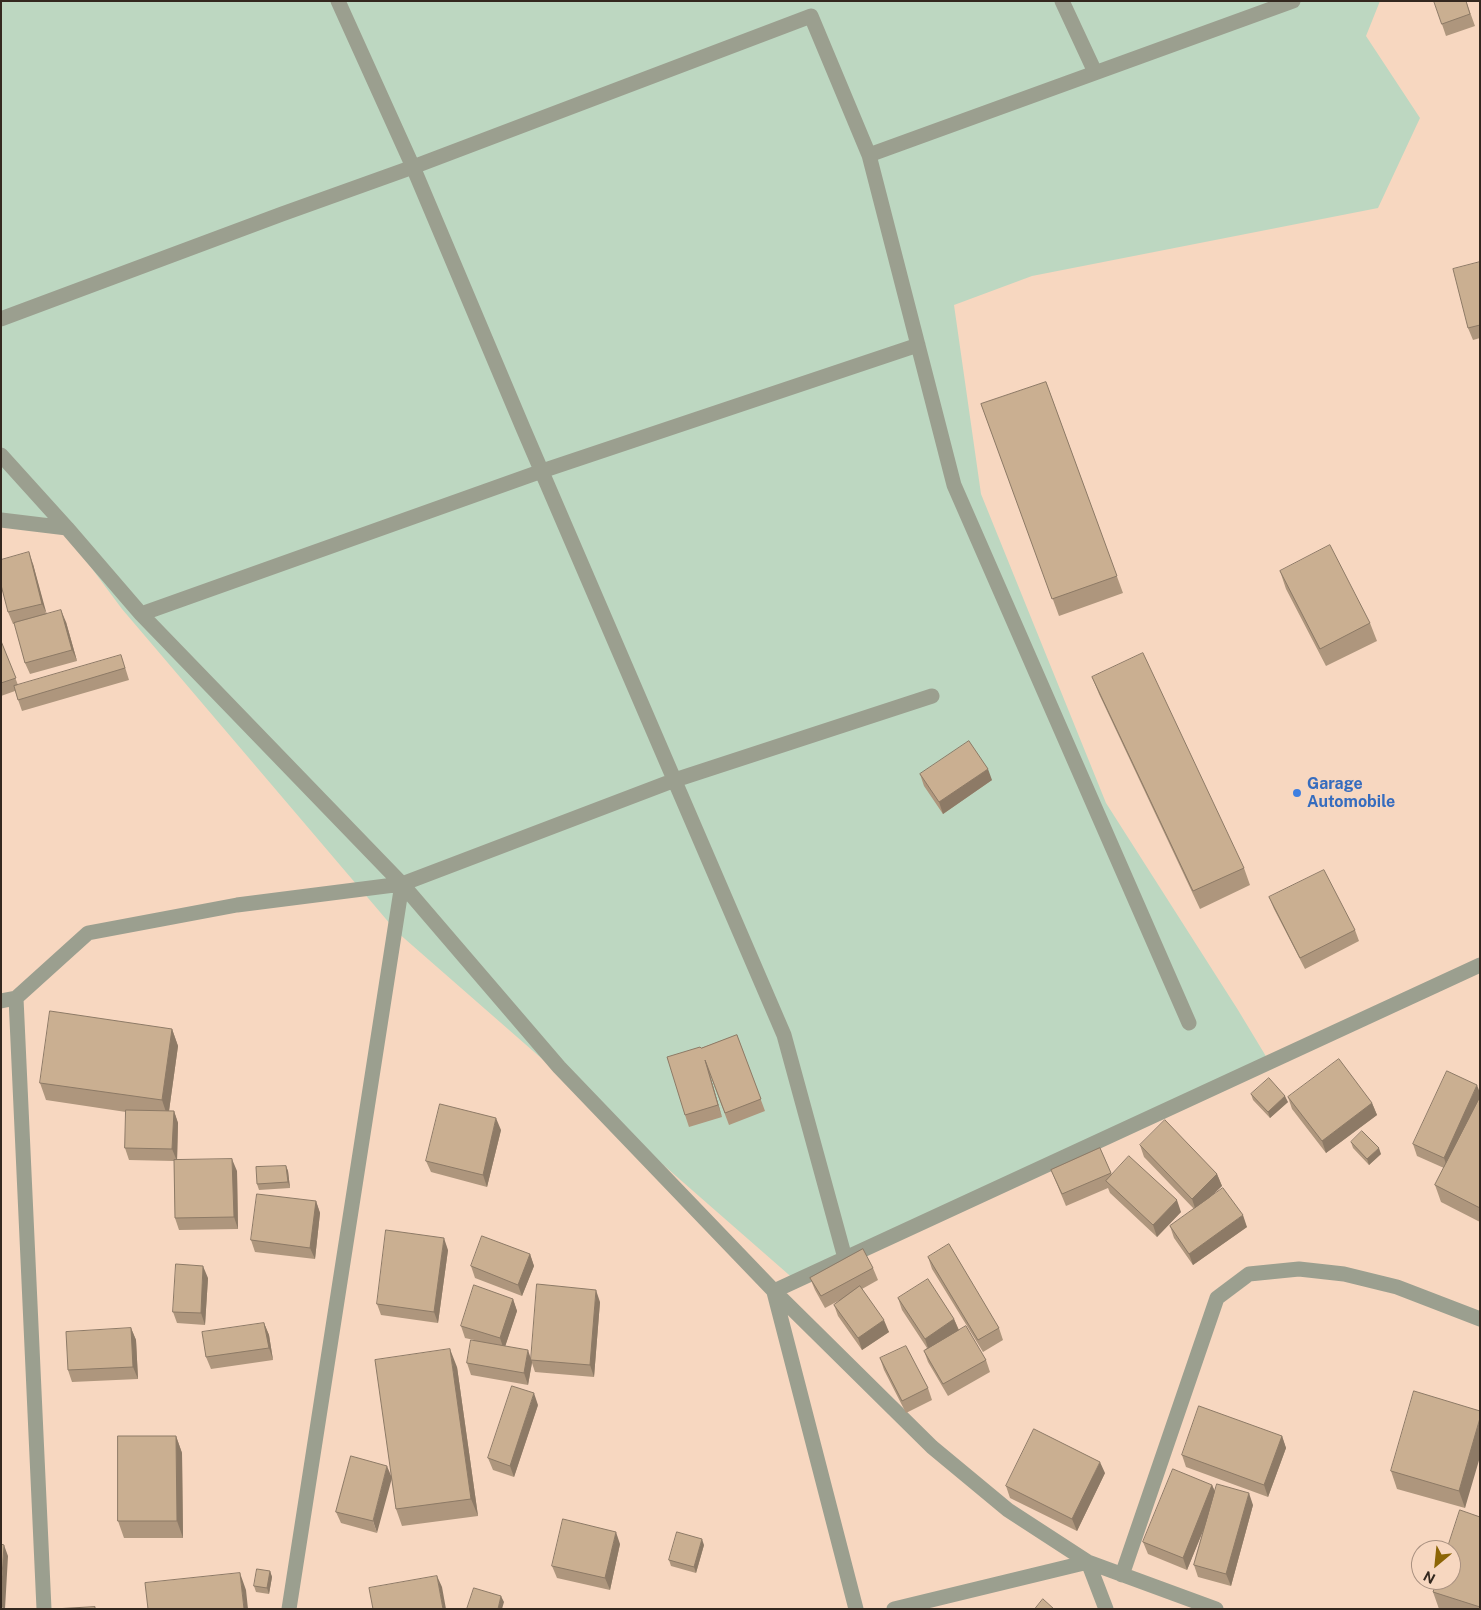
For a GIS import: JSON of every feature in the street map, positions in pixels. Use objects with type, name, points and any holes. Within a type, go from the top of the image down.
[{"type":"street","points":[[338,1],[413,167],[784,1035],[845,1258]]},
{"type":"street","points":[[1062,1],[1095,72]]},
{"type":"street","points":[[869,155],[1293,1]]},
{"type":"street","points":[[1,319],[413,167],[811,16],[869,155],[954,485],[1189,1024]]},
{"type":"street","points":[[141,614],[542,471],[918,345]]},
{"type":"street","points":[[1,455],[141,614],[402,884],[559,1066],[774,1291],[932,1447],[1008,1510],[1088,1562],[1216,1609]]},
{"type":"street","points":[[1,520],[67,528]]},
{"type":"street","points":[[44,1609],[8,999],[88,933],[237,906],[402,884],[675,780],[932,696]]},
{"type":"street","points":[[290,1609],[402,884]]},
{"type":"street","points":[[774,1291],[1480,965]]},
{"type":"street","points":[[1122,1575],[1217,1298],[1249,1274],[1299,1269],[1344,1274],[1398,1287],[1480,1319]]},
{"type":"street","points":[[774,1291],[856,1609]]},
{"type":"street","points":[[894,1609],[1088,1562]]},
{"type":"street","points":[[1088,1562],[1106,1609]]},
{"type":"green space","points":[[1,1],[1380,1],[1366,36],[1420,118],[1378,208],[1032,276],[954,305],[981,494],[1106,803],[1270,1063],[796,1281],[397,932],[122,609],[55,519],[1,514]]},
{"type":"building","points":[[1434,1],[1466,1],[1470,14],[1442,24]]},
{"type":"building","points":[[1480,262],[1480,325],[1468,328],[1453,269]]},
{"type":"building","points":[[1046,382],[1117,576],[1052,599],[981,404]]},
{"type":"building","points":[[1330,545],[1370,623],[1320,649],[1280,571]]},
{"type":"building","points":[[29,552],[42,604],[8,612],[1,585],[1,560]]},
{"type":"building","points":[[61,610],[72,650],[25,663],[14,623]]},
{"type":"building","points":[[1,641],[16,678],[1,683]]},
{"type":"building","points":[[1143,653],[1244,868],[1193,891],[1092,677]]},
{"type":"building","points":[[121,655],[125,668],[18,700],[14,686]]},
{"type":"building","points":[[969,741],[988,769],[939,802],[920,774]]},
{"type":"building","points":[[1324,870],[1355,930],[1300,958],[1269,897]]},
{"type":"building","points":[[50,1011],[172,1029],[162,1100],[40,1083]]},
{"type":"building","points":[[737,1035],[761,1099],[725,1113],[705,1060],[718,1105],[685,1115],[667,1057],[701,1048]]},
{"type":"building","points":[[1339,1059],[1372,1103],[1322,1141],[1288,1097]]},
{"type":"building","points":[[1447,1071],[1477,1085],[1444,1158],[1413,1144]]},
{"type":"building","points":[[1269,1078],[1285,1096],[1268,1112],[1251,1094]]},
{"type":"building","points":[[1480,1097],[1480,1208],[1435,1185]]},
{"type":"building","points":[[440,1104],[496,1118],[483,1175],[426,1161]]},
{"type":"building","points":[[126,1110],[174,1111],[172,1149],[125,1148]]},
{"type":"building","points":[[1165,1120],[1217,1174],[1192,1199],[1140,1145]]},
{"type":"building","points":[[1362,1131],[1379,1148],[1367,1159],[1351,1142]]},
{"type":"building","points":[[1100,1148],[1111,1173],[1062,1194],[1051,1170]]},
{"type":"building","points":[[1129,1156],[1177,1200],[1153,1225],[1106,1181]]},
{"type":"building","points":[[232,1159],[234,1217],[175,1218],[174,1160]]},
{"type":"building","points":[[286,1166],[288,1182],[257,1184],[256,1167]]},
{"type":"building","points":[[1223,1188],[1243,1215],[1189,1254],[1170,1226]]},
{"type":"building","points":[[257,1194],[316,1201],[310,1248],[251,1240]]},
{"type":"building","points":[[386,1230],[444,1238],[434,1312],[377,1304]]},
{"type":"building","points":[[482,1236],[530,1254],[518,1285],[471,1266]]},
{"type":"building","points":[[949,1244],[999,1328],[978,1340],[928,1257]]},
{"type":"building","points":[[863,1249],[873,1268],[821,1296],[810,1278]]},
{"type":"building","points":[[176,1264],[203,1266],[201,1313],[173,1312]]},
{"type":"building","points":[[928,1279],[954,1319],[925,1339],[898,1298]]},
{"type":"building","points":[[537,1284],[596,1290],[590,1365],[531,1360]]},
{"type":"building","points":[[474,1285],[513,1299],[500,1338],[461,1326]]},
{"type":"building","points":[[860,1286],[884,1320],[858,1338],[834,1305]]},
{"type":"building","points":[[264,1323],[269,1348],[206,1357],[202,1332]]},
{"type":"building","points":[[966,1326],[986,1360],[943,1384],[924,1351]]},
{"type":"building","points":[[131,1328],[133,1367],[68,1370],[66,1332]]},
{"type":"building","points":[[471,1340],[528,1350],[524,1373],[467,1363]]},
{"type":"building","points":[[906,1346],[928,1388],[902,1401],[880,1358]]},
{"type":"building","points":[[450,1349],[471,1499],[396,1509],[375,1360]]},
{"type":"building","points":[[512,1386],[534,1393],[510,1466],[488,1458]]},
{"type":"building","points":[[1414,1391],[1480,1411],[1480,1418],[1459,1491],[1391,1471]]},
{"type":"building","points":[[1199,1406],[1282,1436],[1264,1485],[1182,1455]]},
{"type":"building","points":[[1034,1429],[1100,1462],[1072,1519],[1006,1486]]},
{"type":"building","points":[[118,1436],[176,1436],[177,1521],[118,1521]]},
{"type":"building","points":[[351,1456],[387,1466],[373,1521],[336,1512]]},
{"type":"building","points":[[1173,1469],[1212,1485],[1183,1558],[1143,1542]]},
{"type":"building","points":[[1217,1484],[1249,1493],[1226,1574],[1194,1565]]},
{"type":"building","points":[[1460,1510],[1480,1517],[1480,1607],[1433,1592],[1434,1590],[1461,1590],[1461,1540],[1450,1540]]},
{"type":"building","points":[[563,1519],[616,1532],[605,1578],[552,1566]]},
{"type":"building","points":[[677,1532],[702,1539],[694,1567],[669,1560]]},
{"type":"building","points":[[1,1544],[4,1545],[1,1592]]},
{"type":"building","points":[[257,1569],[270,1571],[267,1588],[254,1586]]},
{"type":"building","points":[[240,1573],[244,1609],[148,1609],[145,1583]]},
{"type":"building","points":[[437,1576],[443,1609],[373,1609],[369,1588]]},
{"type":"building","points":[[474,1588],[501,1596],[498,1609],[467,1609]]},
{"type":"building","points":[[1043,1599],[1054,1609],[1035,1609]]},
{"type":"building","points":[[95,1607],[95,1609],[54,1609]]},
{"type":"place","name":"Garage Automobile","points":[[1297,793]]}]
